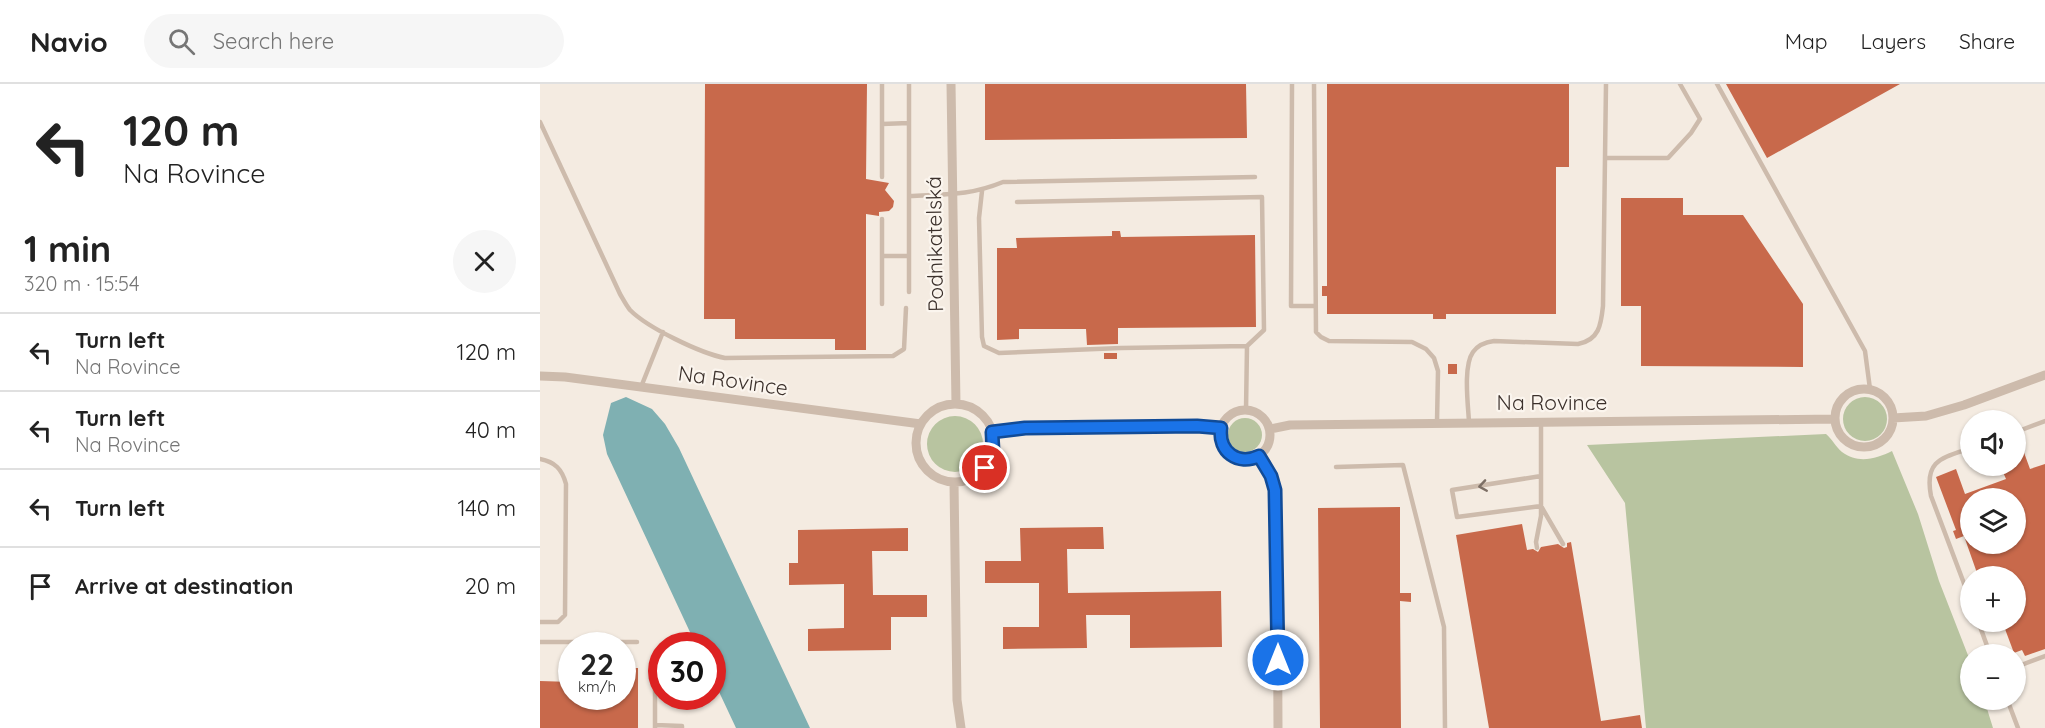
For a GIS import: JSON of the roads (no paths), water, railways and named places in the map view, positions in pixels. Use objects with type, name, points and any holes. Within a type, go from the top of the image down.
[{"type":"street","name":"Podnikatelská","points":[[951,84],[956,404]]},
{"type":"street","points":[[1893,417],[1926,416],[1964,405],[2045,375]]},
{"type":"street","name":"Na Rovince","points":[[540,376],[921,424]]},
{"type":"street","points":[[1856,389],[1870,389],[1879,392],[1887,399],[1892,408],[1893,417],[1892,427],[1880,443],[1860,447],[1843,438],[1837,429],[1835,419],[1836,411],[1843,398],[1856,389]]},
{"type":"street","points":[[956,404],[972,408],[985,418],[992,432],[993,451],[985,468],[971,478],[954,482],[937,478],[924,466],[918,456],[916,446],[921,424],[935,409],[956,404]]},
{"type":"street","points":[[1246,410],[1261,415],[1270,429],[1269,444],[1259,456],[1245,460],[1231,456],[1222,444],[1221,428],[1230,415],[1246,410]]},
{"type":"street","name":"Na Rovince","points":[[1270,429],[1290,424],[1835,419]]},
{"type":"street","points":[[992,432],[1025,428],[1197,426],[1221,428]]},
{"type":"street","points":[[1259,456],[1271,476],[1277,503],[1278,728]]},
{"type":"street","points":[[954,482],[957,700],[961,728]]},
{"type":"lane","points":[[882,84],[882,177]]},
{"type":"lane","points":[[909,84],[909,292]]},
{"type":"lane","points":[[1292,84],[1291,306],[1315,306]]},
{"type":"lane","points":[[1314,84],[1316,332],[1329,341],[1412,342],[1426,349],[1434,358],[1438,371],[1437,422]]},
{"type":"lane","points":[[1469,422],[1468,368],[1472,353],[1482,344],[1494,341],[1578,344],[1587,342],[1598,333],[1603,306],[1606,84]]},
{"type":"lane","points":[[1605,158],[1668,158],[1691,133],[1700,119],[1680,84]]},
{"type":"lane","points":[[1717,84],[1864,351],[1870,389]]},
{"type":"lane","points":[[540,122],[620,294],[630,309],[663,332],[709,355],[725,358],[893,356],[904,349],[906,308]]},
{"type":"lane","points":[[882,124],[909,123]]},
{"type":"lane","points":[[909,196],[982,191],[1003,182],[1256,177]]},
{"type":"lane","points":[[982,191],[979,218],[982,337],[984,346],[990,350],[999,353],[1247,346],[1264,330],[1262,197],[1017,202]]},
{"type":"lane","points":[[882,219],[882,304]]},
{"type":"lane","points":[[883,256],[909,256]]},
{"type":"lane","points":[[641,387],[663,332]]},
{"type":"lane","points":[[1246,410],[1247,346]]},
{"type":"lane","points":[[1537,548],[1541,506],[1541,421]]},
{"type":"lane","points":[[2026,428],[2045,421]]},
{"type":"lane","points":[[1960,452],[1947,456],[1934,465],[1928,479],[1931,496],[1960,573]]},
{"type":"lane","points":[[540,459],[557,465],[566,484],[565,615],[558,622],[540,622]]},
{"type":"lane","points":[[1336,466],[1403,465],[1444,627],[1445,728]]},
{"type":"lane","points":[[1541,476],[1452,490],[1457,517],[1541,506]]},
{"type":"lane","points":[[1541,506],[1563,544]]},
{"type":"lane","points":[[540,642],[637,642]]},
{"type":"lane","points":[[2026,663],[2045,656]]},
{"type":"lane","points":[[655,710],[655,727],[682,726],[682,728]]},
{"type":"lane","points":[[2011,710],[2018,728]]},
{"type":"water","points":[[626,397],[652,409],[665,424],[679,448],[810,728],[736,728],[726,707],[726,632],[690,632],[607,454],[603,435],[611,403]]}]
